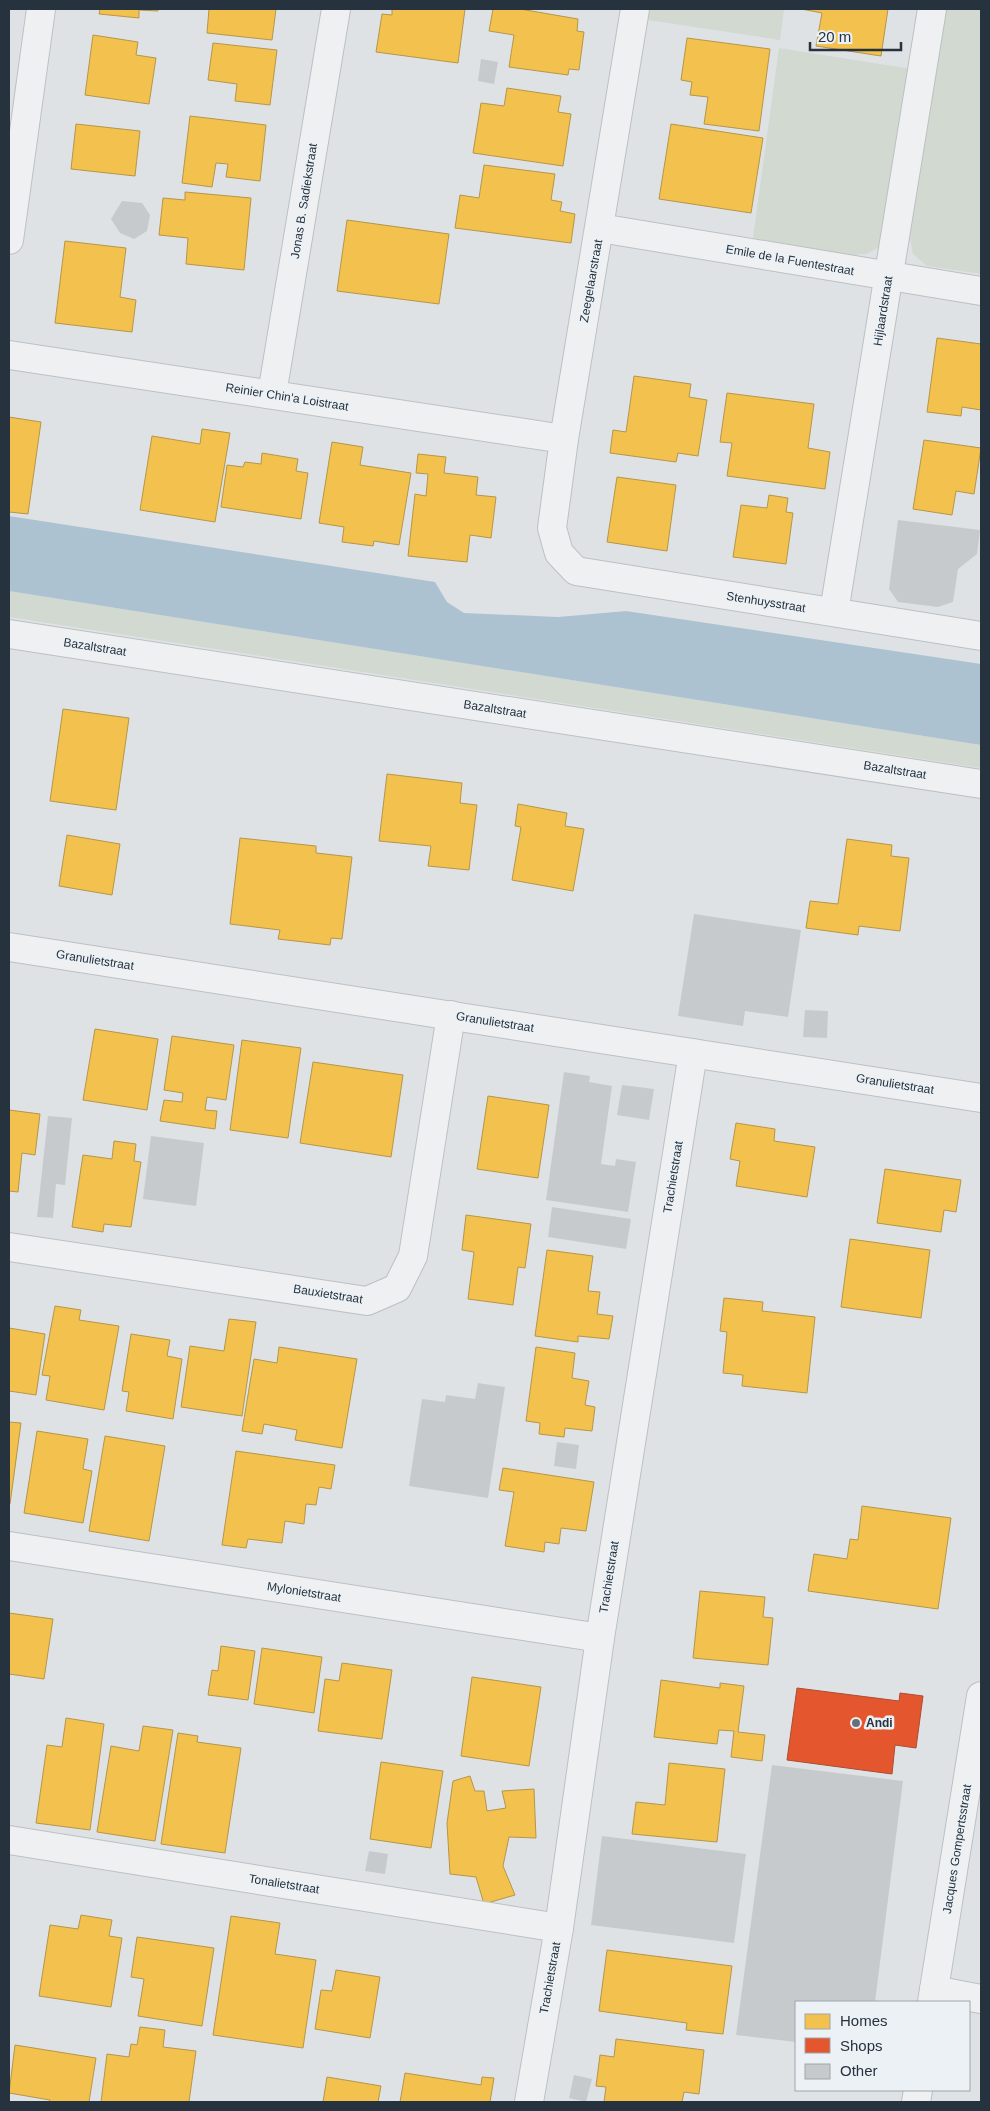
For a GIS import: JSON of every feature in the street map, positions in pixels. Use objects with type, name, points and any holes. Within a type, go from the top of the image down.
[{"type":"street","points":[[9,240],[41,9]]},
{"type":"street","name":"Jonas B. Sadiekstraat","points":[[272,394],[336,9]]},
{"type":"street","name":"Zeegelaarstraat","points":[[558,553],[552,528],[564,439],[635,9]]},
{"type":"street","name":"Hijlaardstraat","points":[[834,612],[932,9]]},
{"type":"street","name":"Emile de la Fuentestraat","points":[[600,228],[981,291]]},
{"type":"street","name":"Reinier Chin'a Loistraat","points":[[9,355],[564,439]]},
{"type":"street","name":"Stenhuysstraat","points":[[558,553],[576,571],[981,636]]},
{"type":"street","name":"Bazaltstraat","points":[[9,634],[981,784]]},
{"type":"street","name":"Granulietstraat","points":[[9,947],[981,1098]]},
{"type":"street","name":"Bauxietstraat","points":[[9,1247],[367,1301],[397,1288],[413,1256],[451,1015]]},
{"type":"street","name":"Trachietstraat","points":[[529,2102],[559,1928],[600,1638],[693,1053]]},
{"type":"street","name":"Mylonietstraat","points":[[9,1546],[600,1638]]},
{"type":"street","name":"Jacques Gompertsstraat","points":[[933,1996],[981,1696]]},
{"type":"street","name":"Tonalietstraat","points":[[9,1840],[559,1928]]},
{"type":"street","points":[[933,1996],[981,1999]]},
{"type":"shaded area","points":[[650,9],[784,9],[780,40],[648,20]]},
{"type":"shaded area","points":[[946,9],[981,9],[981,274],[927,266],[913,254],[909,233]]},
{"type":"shaded area","points":[[779,48],[912,69],[880,247],[866,254],[847,255],[753,238]]},
{"type":"shaded area","points":[[9,591],[981,745],[981,768],[9,617]]},
{"type":"water","points":[[9,516],[435,582],[447,602],[464,613],[558,617],[626,611],[981,664],[981,745],[9,591]]},
{"type":"building: Homes","points":[[100,9],[158,9],[158,11],[139,10],[139,18],[99,14]]},
{"type":"building: Homes","points":[[209,9],[276,9],[272,40],[207,33]]},
{"type":"building: Homes","points":[[392,9],[465,9],[458,63],[376,52],[382,14],[392,15]]},
{"type":"building: Homes","points":[[493,9],[520,9],[578,19],[577,31],[584,32],[579,70],[569,69],[568,75],[509,67],[514,35],[489,31]]},
{"type":"building: Homes","points":[[801,9],[888,9],[881,56],[816,46],[822,13]]},
{"type":"building: Homes","points":[[93,35],[138,42],[136,55],[156,58],[149,104],[85,95]]},
{"type":"building: Homes","points":[[687,38],[770,49],[759,131],[704,124],[708,97],[690,95],[692,82],[681,80]]},
{"type":"building: Homes","points":[[213,43],[277,50],[270,105],[235,101],[237,84],[208,80]]},
{"type":"building: Homes","points":[[507,88],[561,96],[558,112],[571,114],[563,166],[473,153],[481,103],[504,106]]},
{"type":"building: Homes","points":[[190,116],[266,125],[260,181],[226,177],[228,164],[216,163],[212,187],[182,183]]},
{"type":"building: Homes","points":[[76,124],[140,131],[135,176],[71,169]]},
{"type":"building: Homes","points":[[671,124],[763,138],[751,213],[659,199]]},
{"type":"building: Homes","points":[[484,165],[555,174],[551,200],[562,202],[560,211],[575,214],[571,243],[455,228],[460,195],[479,198]]},
{"type":"building: Homes","points":[[185,192],[251,198],[244,270],[186,264],[188,238],[159,235],[163,198],[185,200]]},
{"type":"building: Homes","points":[[347,220],[449,234],[439,304],[337,291]]},
{"type":"building: Homes","points":[[65,241],[126,248],[120,297],[136,300],[132,332],[55,323]]},
{"type":"building: Homes","points":[[937,338],[981,344],[981,410],[962,407],[961,416],[927,412]]},
{"type":"building: Homes","points":[[634,376],[691,384],[689,397],[707,400],[698,456],[678,453],[676,462],[610,453],[613,430],[626,432]]},
{"type":"building: Homes","points":[[727,393],[814,404],[808,448],[830,452],[825,489],[727,476],[732,443],[720,442]]},
{"type":"building: Homes","points":[[9,417],[41,422],[28,514],[9,512]]},
{"type":"building: Homes","points":[[202,429],[230,433],[215,522],[140,510],[152,436],[200,444]]},
{"type":"building: Homes","points":[[924,440],[981,448],[974,494],[956,491],[952,515],[913,509]]},
{"type":"building: Homes","points":[[332,442],[363,447],[360,465],[411,473],[399,545],[374,541],[373,546],[342,542],[344,527],[319,523]]},
{"type":"building: Homes","points":[[262,453],[298,459],[296,471],[308,473],[301,519],[221,507],[227,465],[243,467],[245,462],[261,464]]},
{"type":"building: Homes","points":[[418,454],[446,457],[444,473],[478,477],[476,495],[496,497],[491,538],[470,535],[467,562],[408,556],[415,494],[426,496],[428,474],[416,473]]},
{"type":"building: Homes","points":[[617,477],[676,485],[667,551],[607,542]]},
{"type":"building: Homes","points":[[769,495],[788,498],[786,512],[793,513],[786,564],[733,557],[741,505],[767,508]]},
{"type":"building: Homes","points":[[63,709],[129,718],[116,810],[50,801]]},
{"type":"building: Homes","points":[[387,774],[462,783],[460,803],[477,805],[469,870],[428,866],[431,846],[379,841]]},
{"type":"building: Homes","points":[[518,804],[567,813],[565,826],[584,829],[573,891],[512,880],[521,827],[515,826]]},
{"type":"building: Homes","points":[[67,835],[120,844],[112,895],[59,886]]},
{"type":"building: Homes","points":[[240,838],[316,846],[316,853],[352,857],[342,939],[331,938],[330,945],[278,939],[280,930],[230,924]]},
{"type":"building: Homes","points":[[847,839],[892,845],[891,856],[909,858],[900,931],[859,926],[858,935],[806,928],[810,901],[838,904]]},
{"type":"building: Homes","points":[[95,1029],[158,1039],[147,1110],[83,1100]]},
{"type":"building: Homes","points":[[172,1036],[234,1045],[226,1100],[207,1097],[205,1110],[217,1111],[215,1129],[160,1121],[164,1100],[182,1102],[183,1093],[164,1090]]},
{"type":"building: Homes","points":[[242,1040],[301,1048],[288,1138],[230,1130]]},
{"type":"building: Homes","points":[[313,1062],[403,1075],[391,1157],[300,1143]]},
{"type":"building: Homes","points":[[488,1096],[549,1105],[538,1178],[477,1169]]},
{"type":"building: Homes","points":[[9,1110],[40,1114],[35,1155],[22,1153],[18,1192],[9,1191]]},
{"type":"building: Homes","points":[[736,1123],[775,1129],[774,1141],[815,1147],[807,1197],[736,1186],[740,1161],[730,1159]]},
{"type":"building: Homes","points":[[114,1141],[136,1144],[134,1161],[141,1162],[131,1227],[104,1224],[103,1232],[72,1227],[83,1155],[112,1159]]},
{"type":"building: Homes","points":[[885,1169],[961,1180],[956,1212],[944,1210],[941,1232],[877,1223]]},
{"type":"building: Homes","points":[[466,1215],[531,1224],[525,1268],[518,1267],[513,1305],[468,1299],[474,1252],[462,1250]]},
{"type":"building: Homes","points":[[850,1239],[930,1250],[921,1318],[841,1307]]},
{"type":"building: Homes","points":[[547,1250],[593,1256],[588,1291],[600,1292],[597,1314],[613,1316],[609,1339],[578,1336],[578,1342],[535,1336]]},
{"type":"building: Homes","points":[[724,1298],[763,1302],[762,1311],[815,1317],[807,1393],[742,1386],[743,1375],[723,1373],[727,1332],[720,1331]]},
{"type":"building: Homes","points":[[55,1306],[81,1310],[79,1320],[119,1326],[104,1410],[46,1400],[50,1376],[42,1375]]},
{"type":"building: Homes","points":[[229,1319],[256,1322],[242,1416],[181,1407],[190,1346],[224,1351]]},
{"type":"building: Homes","points":[[9,1328],[45,1334],[36,1395],[9,1391]]},
{"type":"building: Homes","points":[[131,1334],[170,1340],[167,1356],[182,1359],[173,1419],[126,1411],[129,1392],[122,1391]]},
{"type":"building: Homes","points":[[279,1347],[357,1359],[342,1448],[295,1440],[297,1430],[264,1424],[262,1434],[242,1431],[254,1359],[277,1363]]},
{"type":"building: Homes","points":[[536,1347],[575,1353],[572,1378],[589,1381],[585,1405],[595,1407],[592,1431],[565,1428],[564,1437],[539,1434],[540,1423],[526,1421]]},
{"type":"building: Homes","points":[[9,1422],[21,1423],[10,1504],[9,1504]]},
{"type":"building: Homes","points":[[37,1431],[88,1439],[83,1469],[92,1471],[83,1523],[24,1513]]},
{"type":"building: Homes","points":[[105,1436],[165,1446],[149,1541],[89,1531]]},
{"type":"building: Homes","points":[[236,1451],[335,1465],[331,1489],[319,1487],[316,1505],[306,1504],[304,1524],[285,1521],[282,1543],[248,1539],[246,1548],[222,1545]]},
{"type":"building: Homes","points":[[503,1468],[594,1482],[586,1531],[561,1528],[559,1544],[545,1542],[544,1552],[505,1546],[514,1492],[499,1490]]},
{"type":"building: Homes","points":[[862,1506],[951,1518],[938,1609],[808,1591],[814,1554],[847,1559],[850,1539],[858,1540]]},
{"type":"building: Homes","points":[[700,1591],[765,1597],[763,1617],[773,1618],[768,1665],[693,1658]]},
{"type":"building: Homes","points":[[9,1613],[53,1619],[44,1679],[9,1674]]},
{"type":"building: Homes","points":[[221,1646],[255,1651],[248,1700],[208,1695],[212,1670],[218,1671]]},
{"type":"building: Homes","points":[[262,1648],[322,1657],[314,1713],[254,1704]]},
{"type":"building: Homes","points":[[342,1663],[392,1670],[382,1739],[318,1731],[325,1679],[339,1681]]},
{"type":"building: Homes","points":[[472,1677],[541,1687],[529,1766],[461,1756]]},
{"type":"building: Homes","points":[[661,1680],[720,1688],[720,1683],[744,1686],[738,1732],[765,1735],[762,1761],[731,1757],[734,1731],[719,1730],[717,1744],[654,1737]]},
{"type":"building: Homes","points":[[66,1718],[104,1724],[90,1830],[36,1823],[47,1745],[62,1747]]},
{"type":"building: Homes","points":[[143,1726],[173,1730],[155,1841],[97,1832],[111,1746],[139,1751]]},
{"type":"building: Homes","points":[[178,1733],[198,1736],[197,1742],[241,1748],[225,1853],[161,1844]]},
{"type":"building: Homes","points":[[381,1762],[443,1771],[431,1848],[370,1839]]},
{"type":"building: Homes","points":[[669,1763],[725,1769],[717,1842],[632,1834],[636,1802],[665,1805]]},
{"type":"building: Homes","points":[[470,1776],[475,1791],[484,1791],[487,1811],[506,1808],[502,1791],[534,1789],[536,1838],[509,1837],[503,1866],[515,1895],[484,1904],[476,1877],[450,1874],[447,1823],[453,1781]]},
{"type":"building: Homes","points":[[81,1915],[112,1920],[109,1936],[122,1938],[111,2007],[39,1996],[50,1925],[78,1929]]},
{"type":"building: Homes","points":[[231,1916],[280,1923],[275,1954],[316,1960],[303,2048],[213,2035]]},
{"type":"building: Homes","points":[[137,1937],[214,1948],[202,2026],[138,2016],[144,1979],[131,1977]]},
{"type":"building: Homes","points":[[607,1950],[732,1966],[723,2034],[686,2030],[687,2023],[599,2011]]},
{"type":"building: Homes","points":[[336,1970],[380,1977],[370,2038],[315,2029],[321,1990],[332,1991]]},
{"type":"building: Homes","points":[[140,2027],[165,2030],[163,2047],[196,2051],[189,2102],[101,2102],[107,2054],[129,2057],[131,2044],[137,2045]]},
{"type":"building: Homes","points":[[616,2039],[704,2050],[699,2094],[684,2092],[682,2102],[604,2102],[606,2087],[596,2086],[600,2055],[614,2057]]},
{"type":"building: Homes","points":[[15,2045],[96,2058],[89,2102],[49,2102],[50,2100],[9,2093]]},
{"type":"building: Homes","points":[[405,2073],[481,2085],[482,2077],[494,2078],[490,2102],[400,2102]]},
{"type":"building: Homes","points":[[327,2077],[381,2086],[378,2102],[323,2102]]},
{"type":"building: Shops","name":"Andi","points":[[797,1688],[899,1701],[900,1693],[923,1696],[916,1748],[895,1745],[892,1774],[787,1760]]},
{"type":"building: Other","points":[[481,59],[498,62],[494,84],[478,81]]},
{"type":"building: Other","points":[[122,201],[142,203],[150,215],[147,231],[134,239],[120,233],[111,219]]},
{"type":"building: Other","points":[[898,520],[980,530],[977,554],[958,569],[953,602],[938,607],[898,602],[889,589]]},
{"type":"building: Other","points":[[694,914],[801,930],[788,1017],[745,1011],[743,1026],[678,1016]]},
{"type":"building: Other","points":[[805,1010],[828,1011],[827,1038],[803,1037]]},
{"type":"building: Other","points":[[564,1072],[590,1076],[589,1082],[612,1086],[601,1164],[615,1166],[616,1159],[636,1162],[628,1212],[546,1200]]},
{"type":"building: Other","points":[[622,1085],[654,1089],[649,1120],[617,1115]]},
{"type":"building: Other","points":[[48,1116],[72,1118],[65,1185],[56,1184],[53,1218],[37,1217]]},
{"type":"building: Other","points":[[151,1136],[204,1143],[196,1206],[143,1199]]},
{"type":"building: Other","points":[[552,1207],[631,1219],[626,1249],[548,1237]]},
{"type":"building: Other","points":[[478,1383],[505,1387],[488,1498],[409,1486],[422,1399],[445,1402],[446,1395],[475,1399]]},
{"type":"building: Other","points":[[557,1442],[579,1445],[576,1469],[554,1466]]},
{"type":"building: Other","points":[[772,1765],[903,1781],[875,2001],[795,2001],[795,2042],[736,2035]]},
{"type":"building: Other","points":[[602,1836],[746,1854],[734,1943],[591,1925]]},
{"type":"building: Other","points":[[369,1851],[388,1854],[385,1874],[365,1871]]},
{"type":"building: Other","points":[[574,2075],[592,2079],[586,2102],[569,2098]]},
{"type":"place","name":"Andi","points":[[856,1723]]}]
